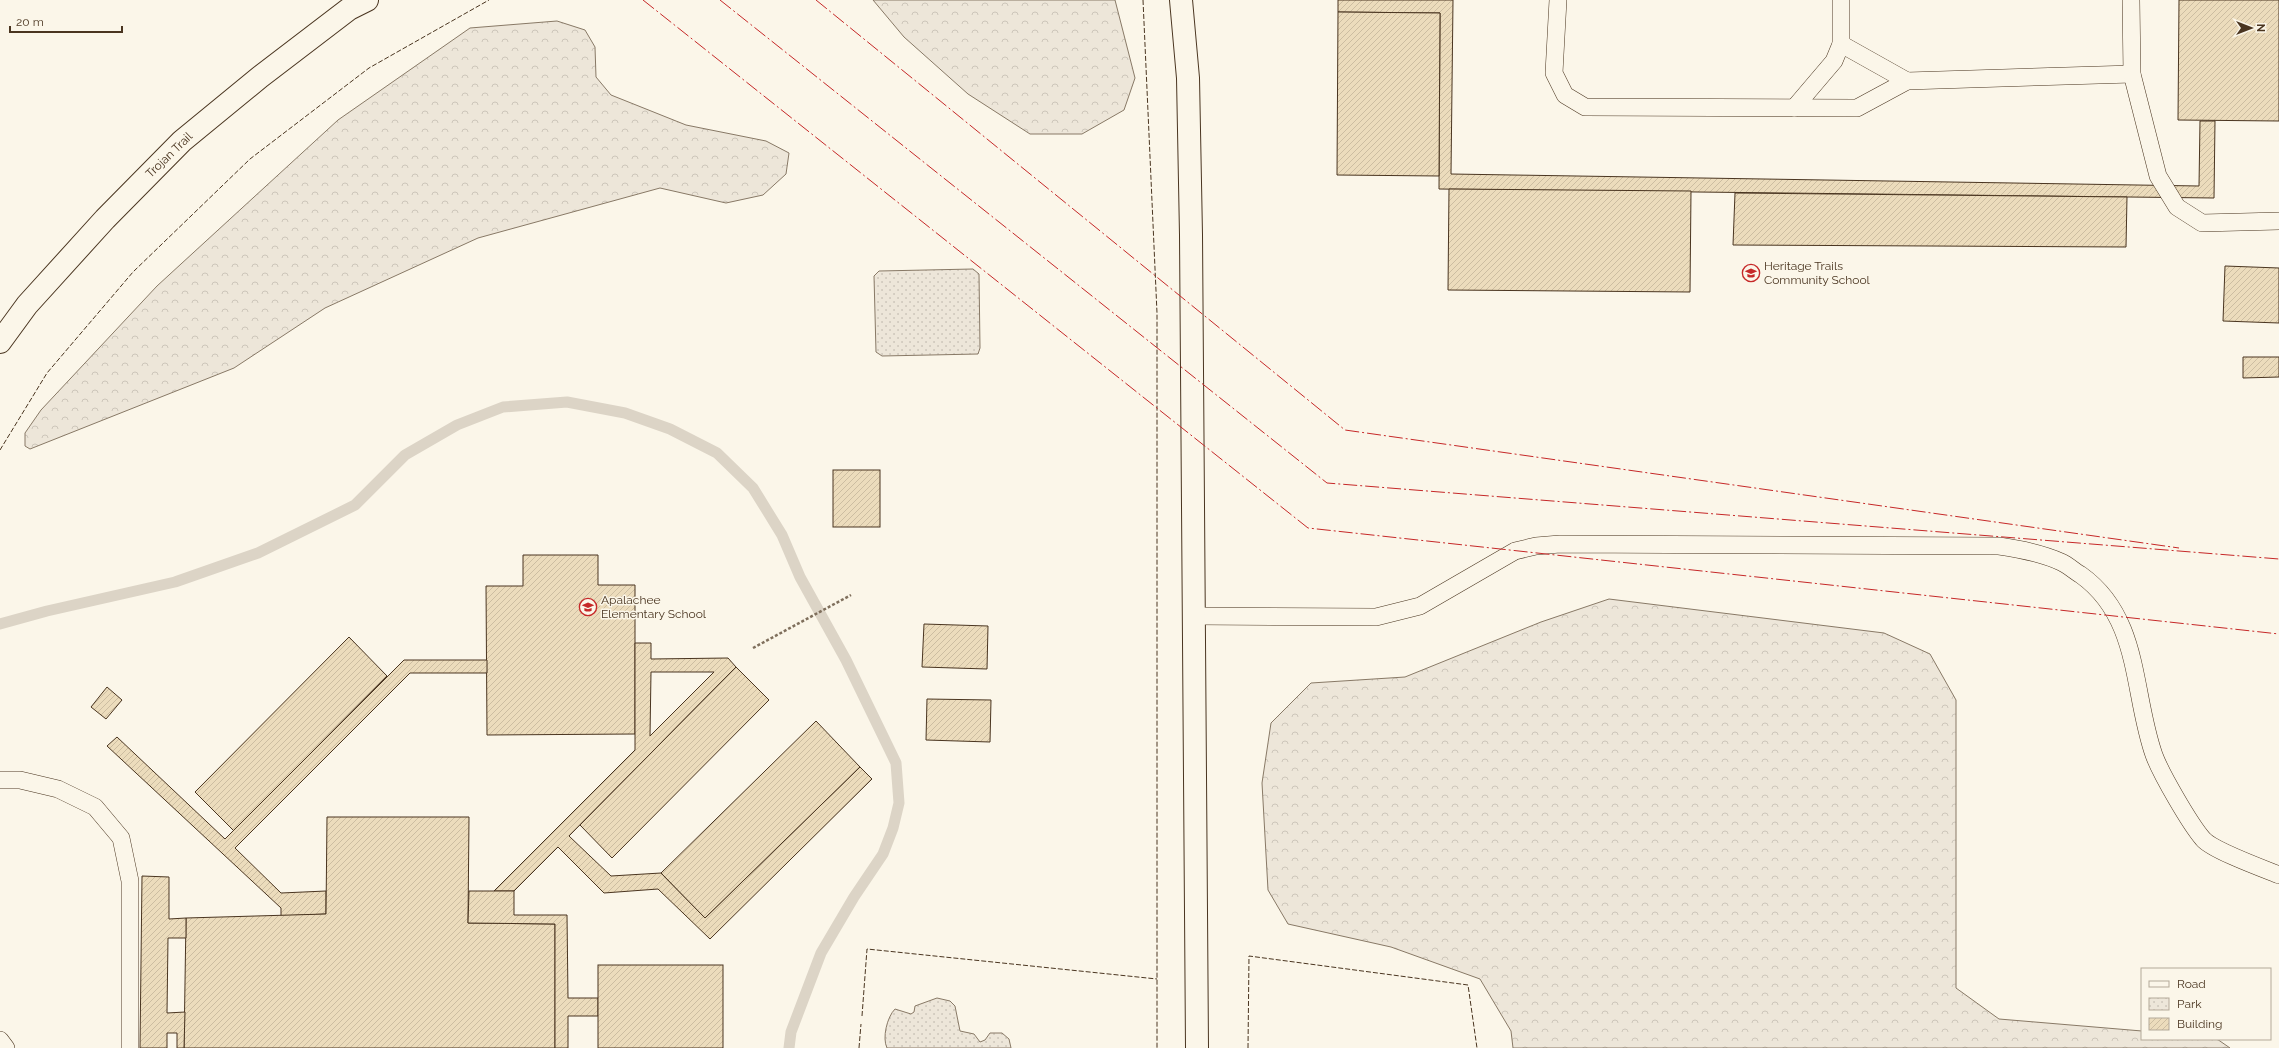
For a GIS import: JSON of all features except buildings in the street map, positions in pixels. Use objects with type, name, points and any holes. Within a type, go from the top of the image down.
[{"type":"street","name":"Trojan Trail","points":[[0,342],[27,305],[105,219],[182,141],[260,76],[349,9],[367,0]]},
{"type":"street","points":[[1181,0],[1188,93],[1197,1048]]},
{"type":"lane","points":[[1558,0],[1554,73],[1565,95],[1585,107],[1857,108],[1907,81],[2132,74]]},
{"type":"lane","points":[[1794,108],[1834,62],[1841,44],[1841,0]]},
{"type":"lane","points":[[2131,0],[2132,74],[2158,176],[2177,207],[2202,223],[2279,221]]},
{"type":"lane","points":[[1841,44],[1907,81]]},
{"type":"lane","points":[[1194,616],[1376,617],[1420,606],[1515,551],[1536,546],[1560,544],[1999,546],[2030,551],[2062,562],[2092,584],[2115,612],[2130,646],[2154,756],[2175,795],[2203,840],[2250,864],[2279,875]]},
{"type":"lane","points":[[0,780],[20,780],[58,789],[95,807],[121,838],[130,881],[130,1048]]},
{"type":"lane","points":[[0,1040],[6,1048]]},
{"type":"path","points":[[753,648],[851,596]]},
{"type":"green space","points":[[873,0],[1115,0],[1135,78],[1124,110],[1082,134],[1030,134],[968,94],[904,37]]},
{"type":"green space","points":[[557,21],[585,30],[595,47],[596,77],[611,95],[686,125],[766,141],[789,153],[786,174],[763,195],[726,203],[660,188],[478,238],[325,308],[234,368],[30,449],[25,446],[25,433],[41,410],[157,286],[338,120],[470,28]]},
{"type":"green space","points":[[973,269],[979,274],[980,348],[978,354],[882,356],[876,352],[874,276],[879,271]]},
{"type":"green space","points":[[1609,599],[1884,633],[1930,654],[1956,700],[1956,988],[1999,1019],[2141,1031],[2141,1040],[2218,1040],[2230,1048],[1513,1048],[1511,1031],[1480,979],[1391,947],[1288,924],[1268,890],[1262,783],[1271,723],[1311,683],[1405,677],[1541,622]]},
{"type":"green space","points":[[937,998],[950,1001],[955,1006],[960,1031],[974,1034],[980,1042],[985,1040],[990,1033],[1002,1033],[1009,1039],[1011,1048],[887,1048],[885,1039],[886,1028],[895,1009],[911,1014],[914,1012],[915,1006]]},
{"type":"waterway","points":[[0,624],[47,611],[175,582],[258,553],[355,505],[405,455],[457,425],[503,407],[567,402],[625,413],[670,429],[717,453],[753,488],[782,535],[800,577],[846,660],[896,763],[899,803],[893,828],[883,854],[854,897],[821,953],[791,1032],[789,1048]]},
{"type":"fence","points":[[0,450],[47,373],[133,272],[250,159],[369,68],[489,0]]},
{"type":"fence","points":[[1143,0],[1157,313],[1157,1048]]},
{"type":"fence","points":[[862,1016],[867,949],[1157,979]]},
{"type":"fence","points":[[1248,1048],[1249,956],[1468,985],[1477,1048]]},
{"type":"fence","points":[[859,1048],[861,1024]]},
{"type":"power","points":[[643,0],[1308,528],[2279,634]]},
{"type":"power","points":[[720,0],[1327,483],[2279,559]]},
{"type":"power","points":[[816,0],[1345,430],[2179,548]]},
{"type":"place","name":"Heritage Trails Community School","points":[[1751,273]]},
{"type":"place","name":"Apalachee Elementary School","points":[[588,607]]}]
